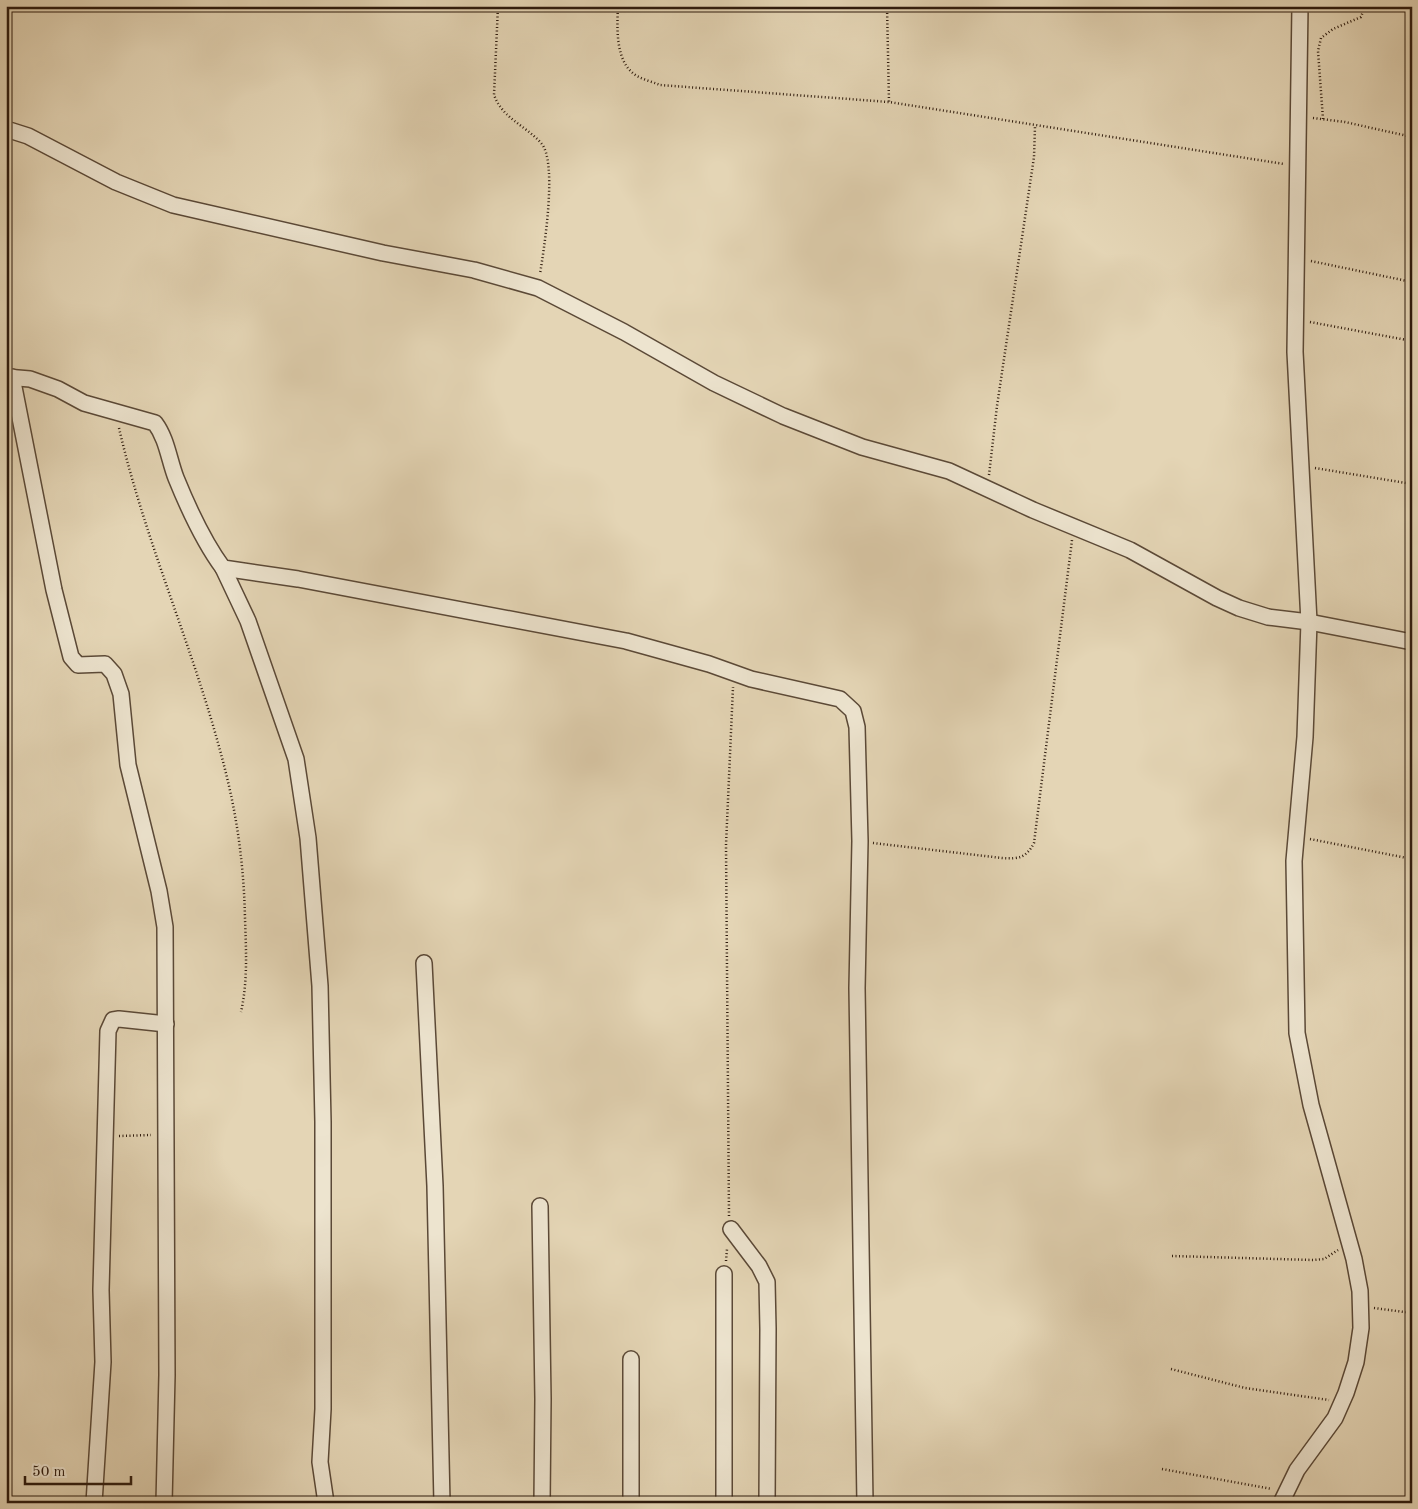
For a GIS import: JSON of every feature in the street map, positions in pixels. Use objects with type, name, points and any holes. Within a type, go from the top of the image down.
[{"type":"street","points":[[1283,1497],[1297,1470],[1323,1437],[1342,1402],[1356,1362],[1361,1328],[1360,1291],[1350,1242],[1311,1105],[1297,1033],[1294,925],[1296,836],[1305,737],[1309,622],[1300,466],[1295,319],[1300,117],[1300,6]]},
{"type":"street","points":[[6,129],[28,136],[116,182],[173,205],[383,253],[474,270],[538,288],[624,332],[714,383],[783,416],[862,447],[949,471],[1130,550],[1216,598],[1239,608],[1268,616],[1412,642]]},
{"type":"street","points":[[164,1503],[167,1375],[166,947],[162,905],[126,757],[120,694],[114,674],[105,664],[78,665],[71,657],[54,590],[9,377],[42,382],[84,403],[151,421],[158,428],[176,478],[198,527],[223,568],[248,621],[296,759],[308,838],[320,986],[323,1122],[323,1409],[320,1462],[326,1503]]},
{"type":"street","points":[[223,568],[298,579],[626,641],[760,681],[840,699],[849,705],[856,718],[857,727],[860,841],[857,988],[865,1503]]},
{"type":"street","points":[[424,963],[435,1186],[442,1503]]},
{"type":"street","points":[[94,1503],[103,1362],[101,1290],[110,1024],[113,1020],[119,1019],[166,1024]]},
{"type":"street","points":[[540,1206],[543,1399],[542,1503]]},
{"type":"street","points":[[731,1229],[759,1266],[766,1282],[768,1356],[767,1503]]},
{"type":"street","points":[[724,1274],[724,1503]]},
{"type":"street","points":[[631,1359],[631,1503]]},
{"type":"path","points":[[498,6],[494,95],[497,103],[508,118],[540,142],[549,156],[547,231],[538,288]]},
{"type":"path","points":[[618,6],[617,33],[624,62],[636,76],[660,85],[889,102],[1298,166]]},
{"type":"path","points":[[887,6],[889,102]]},
{"type":"path","points":[[1324,119],[1318,44],[1326,33],[1361,17],[1365,6]]},
{"type":"path","points":[[1300,117],[1324,119],[1412,137]]},
{"type":"path","points":[[987,489],[997,406],[1034,158],[1035,126]]},
{"type":"path","points":[[1296,256],[1412,282]]},
{"type":"path","points":[[1295,319],[1412,341]]},
{"type":"path","points":[[115,412],[147,531],[211,719],[230,787],[244,880],[247,974],[241,1012]]},
{"type":"path","points":[[1300,466],[1412,484]]},
{"type":"path","points":[[860,841],[1002,858],[1023,857],[1029,853],[1034,843],[1074,526]]},
{"type":"path","points":[[724,1274],[731,1229],[727,1123],[726,845],[733,673]]},
{"type":"path","points":[[1296,836],[1412,859]]},
{"type":"path","points":[[105,1136],[166,1135]]},
{"type":"path","points":[[1172,1256],[1313,1260],[1324,1259],[1350,1242]]},
{"type":"path","points":[[1361,1307],[1412,1313]]},
{"type":"path","points":[[1171,1369],[1245,1388],[1342,1402]]},
{"type":"path","points":[[1162,1469],[1283,1497]]}]
